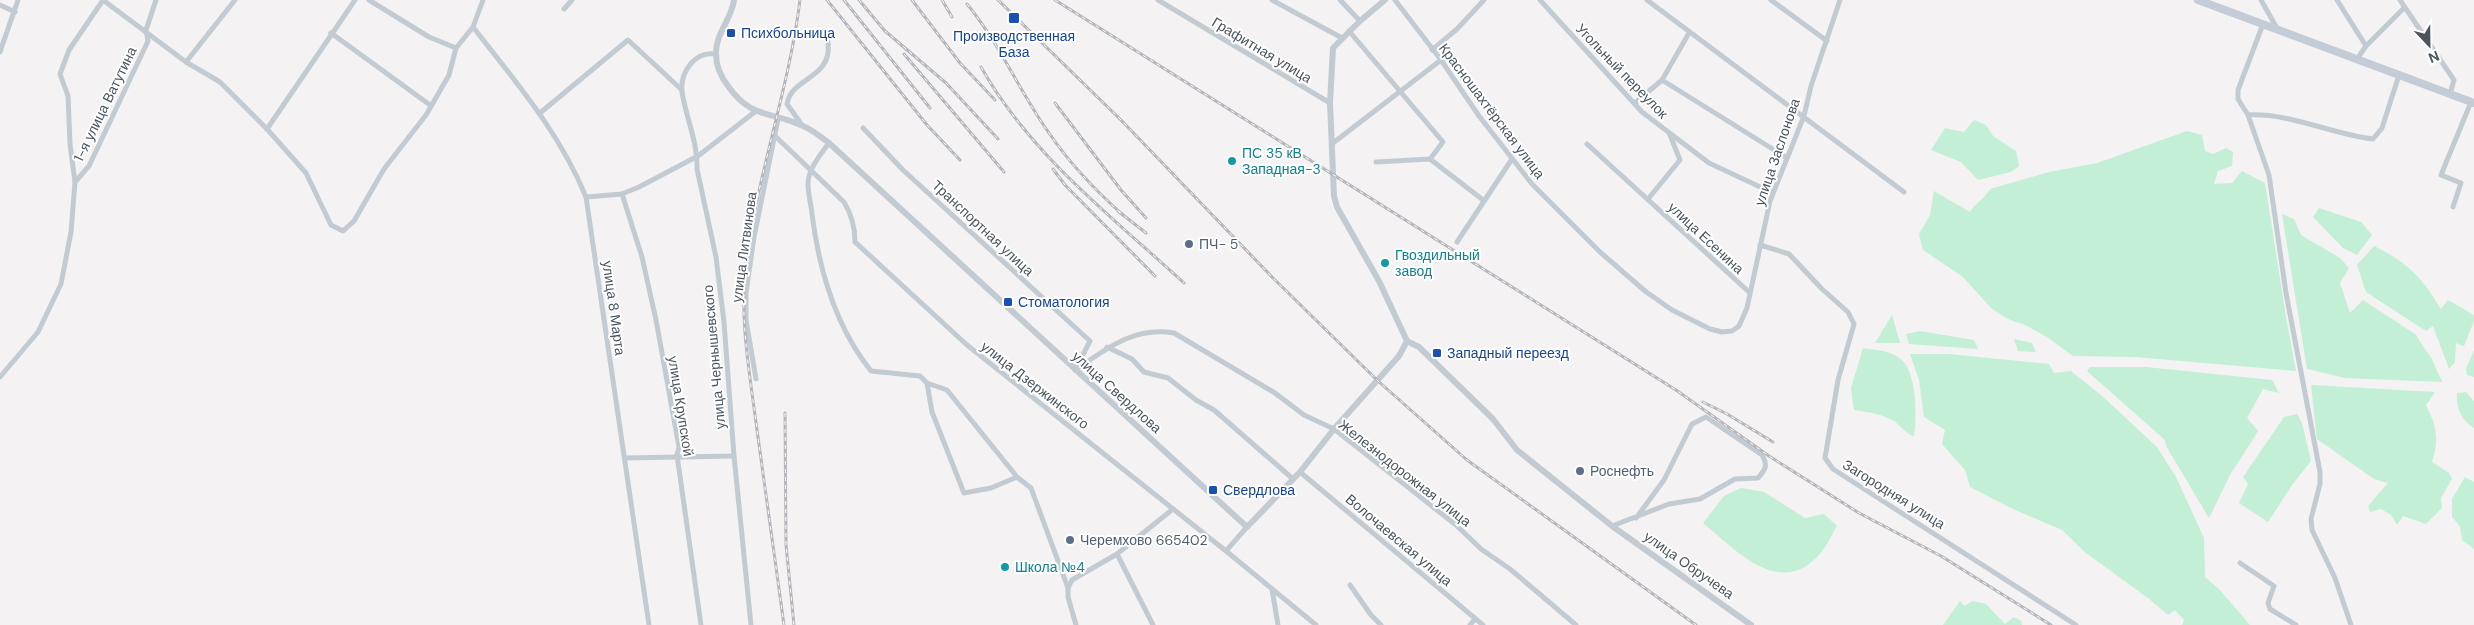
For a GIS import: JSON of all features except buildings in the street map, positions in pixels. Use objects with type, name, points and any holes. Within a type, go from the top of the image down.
[{"type":"main road","points":[[2198,0],[2473,102]]},
{"type":"street","points":[[0,52],[18,0]]},
{"type":"street","points":[[75,182],[70,144],[68,96],[60,74],[69,50],[103,0],[146,30],[186,62],[220,82],[267,129],[306,173],[331,225],[343,231],[354,221],[384,169],[426,115],[430,105],[449,75],[456,48],[473,27],[483,0]]},
{"type":"street","name":"1-я улица Ватутина","points":[[0,377],[38,332],[61,284],[70,232],[75,182],[90,166],[148,41],[146,30],[156,0]]},
{"type":"street","points":[[186,62],[234,0]]},
{"type":"street","points":[[267,129],[355,0]]},
{"type":"street","points":[[369,0],[429,37],[456,48]]},
{"type":"street","points":[[564,9],[572,0]]},
{"type":"street","points":[[682,90],[684,77],[694,59],[707,53],[716,54],[717,42],[733,8],[734,0]]},
{"type":"street","name":"Графитная улица","points":[[1158,0],[1330,103]]},
{"type":"street","points":[[1272,0],[1342,38]]},
{"type":"street","points":[[1340,0],[1360,21]]},
{"type":"street","points":[[1226,550],[1300,472],[1334,429],[1399,356],[1407,341],[1379,282],[1337,207],[1334,196],[1330,103],[1333,48],[1349,31],[1385,0]]},
{"type":"street","name":"Красношахтёрская улица","points":[[1395,0],[1532,184],[1575,227],[1645,291],[1672,310],[1710,329],[1722,332]]},
{"type":"street","points":[[1432,50],[1457,29],[1484,0]]},
{"type":"street","name":"Угольный переулок","points":[[1540,0],[1642,112],[1709,163],[1773,193]]},
{"type":"street","points":[[1647,0],[1904,192]]},
{"type":"street","points":[[1771,0],[1827,41]]},
{"type":"street","name":"улица Заслонова","points":[[1722,332],[1732,331],[1738,326],[1747,308],[1749,292],[1773,193],[1804,116],[1810,86],[1840,0]]},
{"type":"street","points":[[2261,0],[2278,30]]},
{"type":"street","points":[[2337,0],[2366,46]]},
{"type":"street","points":[[2400,0],[2454,80],[2450,94]]},
{"type":"street","points":[[0,5],[15,12]]},
{"type":"street","points":[[2357,59],[2366,46],[2404,8]]},
{"type":"street","points":[[2263,24],[2238,90],[2238,99],[2248,115],[2269,175],[2286,293],[2320,472],[2320,484],[2311,519],[2312,530],[2335,578],[2350,625]]},
{"type":"street","name":"улица 8 Марта","points":[[473,27],[540,113],[576,172],[586,197],[649,625]]},
{"type":"street","points":[[1349,31],[1401,90],[1442,142],[1430,159]]},
{"type":"street","points":[[332,33],[430,105]]},
{"type":"street","points":[[1635,103],[1662,80],[1689,33]]},
{"type":"street","points":[[540,113],[628,40],[682,90]]},
{"type":"street","points":[[802,125],[787,104],[788,95],[825,63],[830,55],[828,42]]},
{"type":"street","name":"улица Свердлова","points":[[716,54],[723,79],[736,97],[756,111],[802,125],[829,143],[1247,527]]},
{"type":"street","points":[[1333,143],[1440,60]]},
{"type":"street","points":[[2248,115],[2266,114],[2306,123],[2345,135],[2373,139],[2382,128],[2399,75]]},
{"type":"street","points":[[1662,80],[1787,158]]},
{"type":"street","name":"улица Чернышевского","points":[[682,90],[698,156],[697,169],[716,256],[724,322],[734,456],[751,625]]},
{"type":"street","points":[[2452,207],[2461,183],[2441,175],[2473,102]]},
{"type":"street","points":[[586,197],[622,194],[698,156],[756,111]]},
{"type":"street","name":"улица Литвинова","points":[[756,379],[746,320],[746,293],[754,237],[778,119]]},
{"type":"street","name":"Транспортная улица","points":[[863,128],[903,170],[1090,341],[1075,370]]},
{"type":"street","name":"улица Дзержинского","points":[[774,134],[844,202],[850,211],[855,229],[855,242],[967,345],[1226,550],[1316,625]]},
{"type":"street","points":[[1587,144],[1648,199],[1680,160],[1670,135]]},
{"type":"street","points":[[829,143],[816,161],[808,182],[817,252],[833,304],[851,344],[871,371],[920,376],[927,383],[947,390],[1017,476],[1031,488],[1068,588],[1076,625]]},
{"type":"street","points":[[1457,242],[1512,158]]},
{"type":"street","points":[[1376,162],[1430,159],[1483,200]]},
{"type":"street","name":"улица Крупской","points":[[622,194],[642,257],[656,320],[678,447],[701,625]]},
{"type":"street","name":"улица Есенина","points":[[1648,199],[1749,292]]},
{"type":"street","name":"Загородняя улица","points":[[1760,245],[1790,254],[1822,289],[1848,312],[1854,324],[1838,380],[1825,458],[1834,470],[2076,625]]},
{"type":"street","name":"Железнодорожная улица","points":[[1075,370],[1107,347],[1126,339],[1160,330],[1174,333],[1276,393],[1304,415],[1334,429],[1456,525],[1481,550],[1510,569],[1576,625]]},
{"type":"street","name":"улица Обручева","points":[[1407,341],[1419,348],[1493,419],[1517,450],[1612,526],[1751,625]]},
{"type":"street","points":[[1107,347],[1132,359],[1144,372],[1168,378],[1196,400],[1214,410],[1293,479]]},
{"type":"street","points":[[927,383],[932,412],[964,493],[991,488],[1017,476]]},
{"type":"street","points":[[1612,526],[1636,518],[1648,510],[1700,498],[1735,479],[1758,478],[1766,470],[1766,462],[1762,455],[1706,417],[1692,424],[1664,480],[1636,518]]},
{"type":"street","points":[[625,458],[678,455],[734,456]]},
{"type":"street","name":"Волочаевская улица","points":[[1300,472],[1483,625]]},
{"type":"street","points":[[1068,588],[1072,580],[1117,554],[1173,509]]},
{"type":"street","points":[[1117,554],[1153,625]]},
{"type":"street","points":[[2240,562],[2274,586],[2268,603],[2270,609],[2296,625]]},
{"type":"street","points":[[1350,586],[1371,615],[1381,625]]},
{"type":"street","points":[[1272,589],[1278,625]]},
{"type":"street","points":[[1470,625],[1476,619]]},
{"type":"green space","points":[[1974,120],[1986,125],[1993,136],[2016,151],[2019,166],[2011,172],[1978,180],[1961,162],[1931,150],[1945,128],[1964,132]]},
{"type":"green space","points":[[2187,131],[2202,135],[2205,151],[2213,154],[2226,148],[2233,152],[2232,166],[2218,171],[2214,184],[2232,183],[2242,171],[2265,183],[2296,371],[2135,357],[2073,356],[2047,337],[2025,325],[2008,319],[1991,308],[1963,277],[1923,250],[1919,234],[1930,215],[1934,191],[1970,212],[1990,189],[2049,172],[2097,163]]},
{"type":"green space","points":[[2319,208],[2361,222],[2372,235],[2357,255],[2343,248],[2313,217]]},
{"type":"green space","points":[[2282,214],[2294,219],[2301,235],[2340,258],[2349,268],[2340,283],[2350,313],[2363,300],[2415,334],[2432,359],[2442,382],[2345,378],[2307,369]]},
{"type":"green space","points":[[2374,246],[2413,272],[2427,287],[2441,309],[2448,300],[2474,315],[2474,321],[2464,346],[2456,343],[2455,362],[2449,369],[2433,326],[2426,331],[2366,292],[2357,265]]},
{"type":"green space","points":[[1892,315],[1900,343],[1875,343]]},
{"type":"green space","points":[[1920,331],[1974,340],[1978,349],[1909,344],[1906,334]]},
{"type":"green space","points":[[2014,339],[2032,343],[2036,352],[2018,351]]},
{"type":"green space","points":[[1863,348],[1895,355],[1908,368],[1915,398],[1916,420],[1914,437],[1889,418],[1854,410],[1851,388]]},
{"type":"green space","points":[[2474,350],[2474,377],[2467,375],[2466,369]]},
{"type":"green space","points":[[1910,354],[1949,354],[2049,364],[2054,373],[2071,371],[2101,395],[2157,447],[2176,477],[2204,538],[2205,577],[2219,589],[2250,625],[2182,625],[2184,620],[2175,610],[2168,615],[2086,553],[2062,530],[2013,509],[1970,487],[1965,470],[1942,444],[1945,430],[1924,417],[1919,380]]},
{"type":"green space","points":[[2090,367],[2146,367],[2272,380],[2279,393],[2263,389],[2247,418],[2258,431],[2230,475],[2209,518],[2166,446],[2165,440],[2087,371]]},
{"type":"green space","points":[[2311,385],[2435,392],[2426,405],[2433,420],[2436,434],[2436,447],[2432,462],[2449,473],[2452,479],[2441,498],[2442,508],[2426,524],[2403,516],[2397,525],[2391,515],[2381,509],[2370,512],[2368,506],[2388,483],[2374,479],[2317,439]]},
{"type":"green space","points":[[2466,392],[2474,401],[2474,428],[2469,425],[2460,413],[2457,404],[2457,393]]},
{"type":"green space","points":[[2297,414],[2302,423],[2311,461],[2292,485],[2268,522],[2239,503],[2248,484],[2243,477],[2284,417]]},
{"type":"green space","points":[[2465,477],[2474,482],[2474,549],[2462,540],[2460,526],[2452,517],[2452,499]]},
{"type":"green space","points":[[1741,488],[1764,492],[1805,518],[1824,514],[1837,526],[1819,555],[1801,569],[1786,572],[1771,571],[1742,555],[1703,523],[1724,496]]},
{"type":"green space","points":[[1960,601],[1964,606],[1973,601],[1986,604],[2005,624],[2014,617],[2021,621],[2022,625],[1943,625]]},
{"type":"railway","points":[[784,625],[749,368],[744,285],[751,231],[788,66],[800,0]]},
{"type":"railway","points":[[827,0],[927,125],[960,160]]},
{"type":"railway","points":[[844,0],[930,108]]},
{"type":"railway","points":[[859,0],[885,31],[946,83],[998,139]]},
{"type":"railway","points":[[912,0],[960,63],[995,100]]},
{"type":"railway","points":[[942,0],[952,17]]},
{"type":"railway","points":[[998,0],[1121,120],[1273,278],[1378,381],[1467,460],[1696,625]]},
{"type":"railway","points":[[1055,0],[1676,390],[1769,456],[1859,513],[1941,556],[2051,625]]},
{"type":"railway","points":[[967,4],[990,35],[1038,117],[1065,155],[1083,176],[1123,215]]},
{"type":"railway","points":[[904,54],[1004,172]]},
{"type":"railway","points":[[981,67],[1001,99],[1048,156],[1074,183],[1184,283]]},
{"type":"railway","points":[[1055,103],[1121,190],[1146,218]]},
{"type":"railway","points":[[1053,169],[1065,185],[1155,276]]},
{"type":"railway","points":[[1118,211],[1146,233]]},
{"type":"railway","points":[[1703,402],[1773,442]]},
{"type":"railway","points":[[785,413],[786,545],[794,625]]},
{"type":"place","name":"Производственная База","points":[[1014,18]]},
{"type":"place","name":"Психбольница","points":[[731,33]]},
{"type":"place","name":"ПС 35 кВ Западная-3","points":[[1232,161]]},
{"type":"place","name":"ПЧ- 5","points":[[1189,244]]},
{"type":"place","name":"Гвоздильный завод","points":[[1385,263]]},
{"type":"place","name":"Стоматология","points":[[1008,302]]},
{"type":"place","name":"Западный переезд","points":[[1437,353]]},
{"type":"place","name":"Роснефть","points":[[1580,471]]},
{"type":"place","name":"Свердлова","points":[[1213,490]]},
{"type":"place","name":"Черемхово 665402","points":[[1070,540]]},
{"type":"place","name":"Школа №4","points":[[1005,567]]}]
